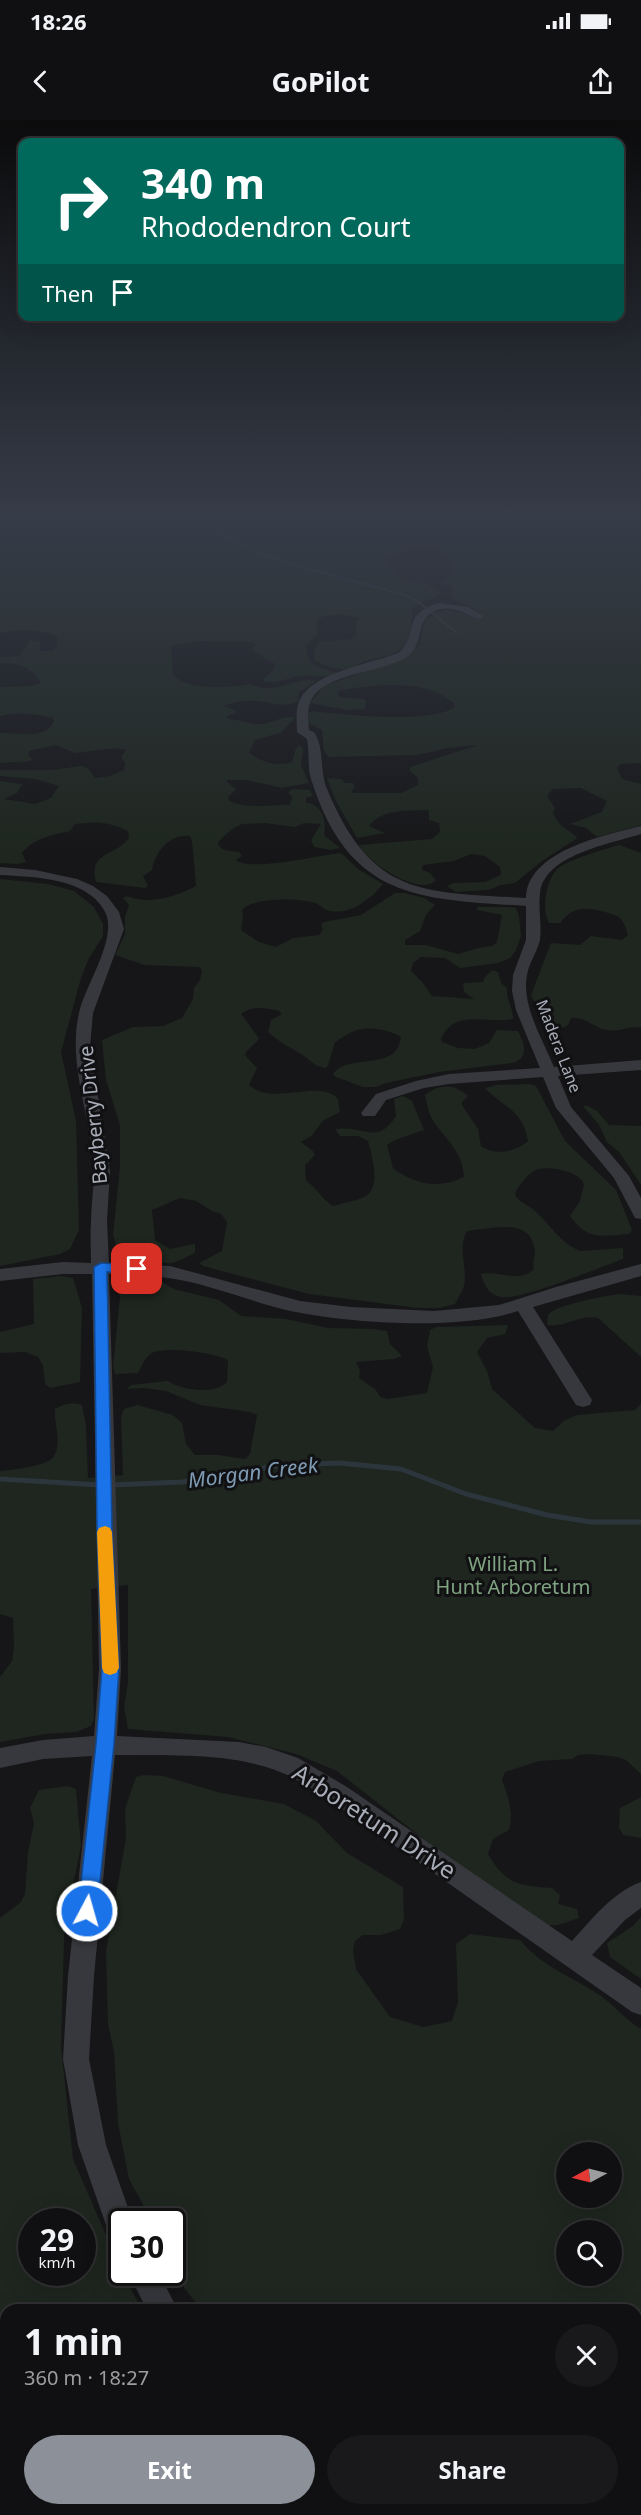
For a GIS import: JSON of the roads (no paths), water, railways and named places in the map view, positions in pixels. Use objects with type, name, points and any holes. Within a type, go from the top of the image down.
[{"type":"street","points":[[416,632],[415,638],[404,654],[314,689],[306,696],[303,707],[303,732],[310,734],[314,741],[316,775],[331,813],[350,846],[368,866],[387,878],[430,893],[475,899],[532,902]]},
{"type":"street","name":"Madera Lane","points":[[641,830],[580,848],[553,862],[535,884],[532,902],[533,940],[522,970],[519,991],[524,1010],[564,1108],[621,1176],[641,1214]]},
{"type":"street","name":"Bayberry Drive","points":[[0,871],[37,874],[90,889],[101,897],[116,916],[117,929],[86,1013],[83,1047],[102,1171],[99,1221],[110,1668],[105,1744],[81,1976],[76,2059],[92,2145],[114,2208]]},
{"type":"street","points":[[369,1113],[381,1097],[421,1084],[449,1079],[641,1065]]},
{"type":"street","points":[[0,1275],[33,1270],[101,1267],[170,1272],[300,1307],[434,1317],[500,1311],[562,1291],[641,1270]]},
{"type":"street","points":[[523,1305],[583,1400]]},
{"type":"street","name":"Arboretum Drive","points":[[0,1758],[58,1746],[105,1744],[206,1748],[252,1754],[280,1761],[315,1778],[350,1801],[641,2003]]},
{"type":"street","points":[[574,1956],[616,1912],[641,1893]]},
{"type":"street","points":[[150,2286],[160,2304]]},
{"type":"waterway","name":"Morgan Creek","points":[[111,1485],[182,1482],[282,1465],[340,1463],[401,1469],[466,1494],[547,1515],[591,1522],[641,1522]]},
{"type":"waterway","name":"Morgan Creek","points":[[0,1479],[99,1485]]},
{"type":"park label","name":"William L. Hunt Arboretum","points":[[513,1576]]}]
